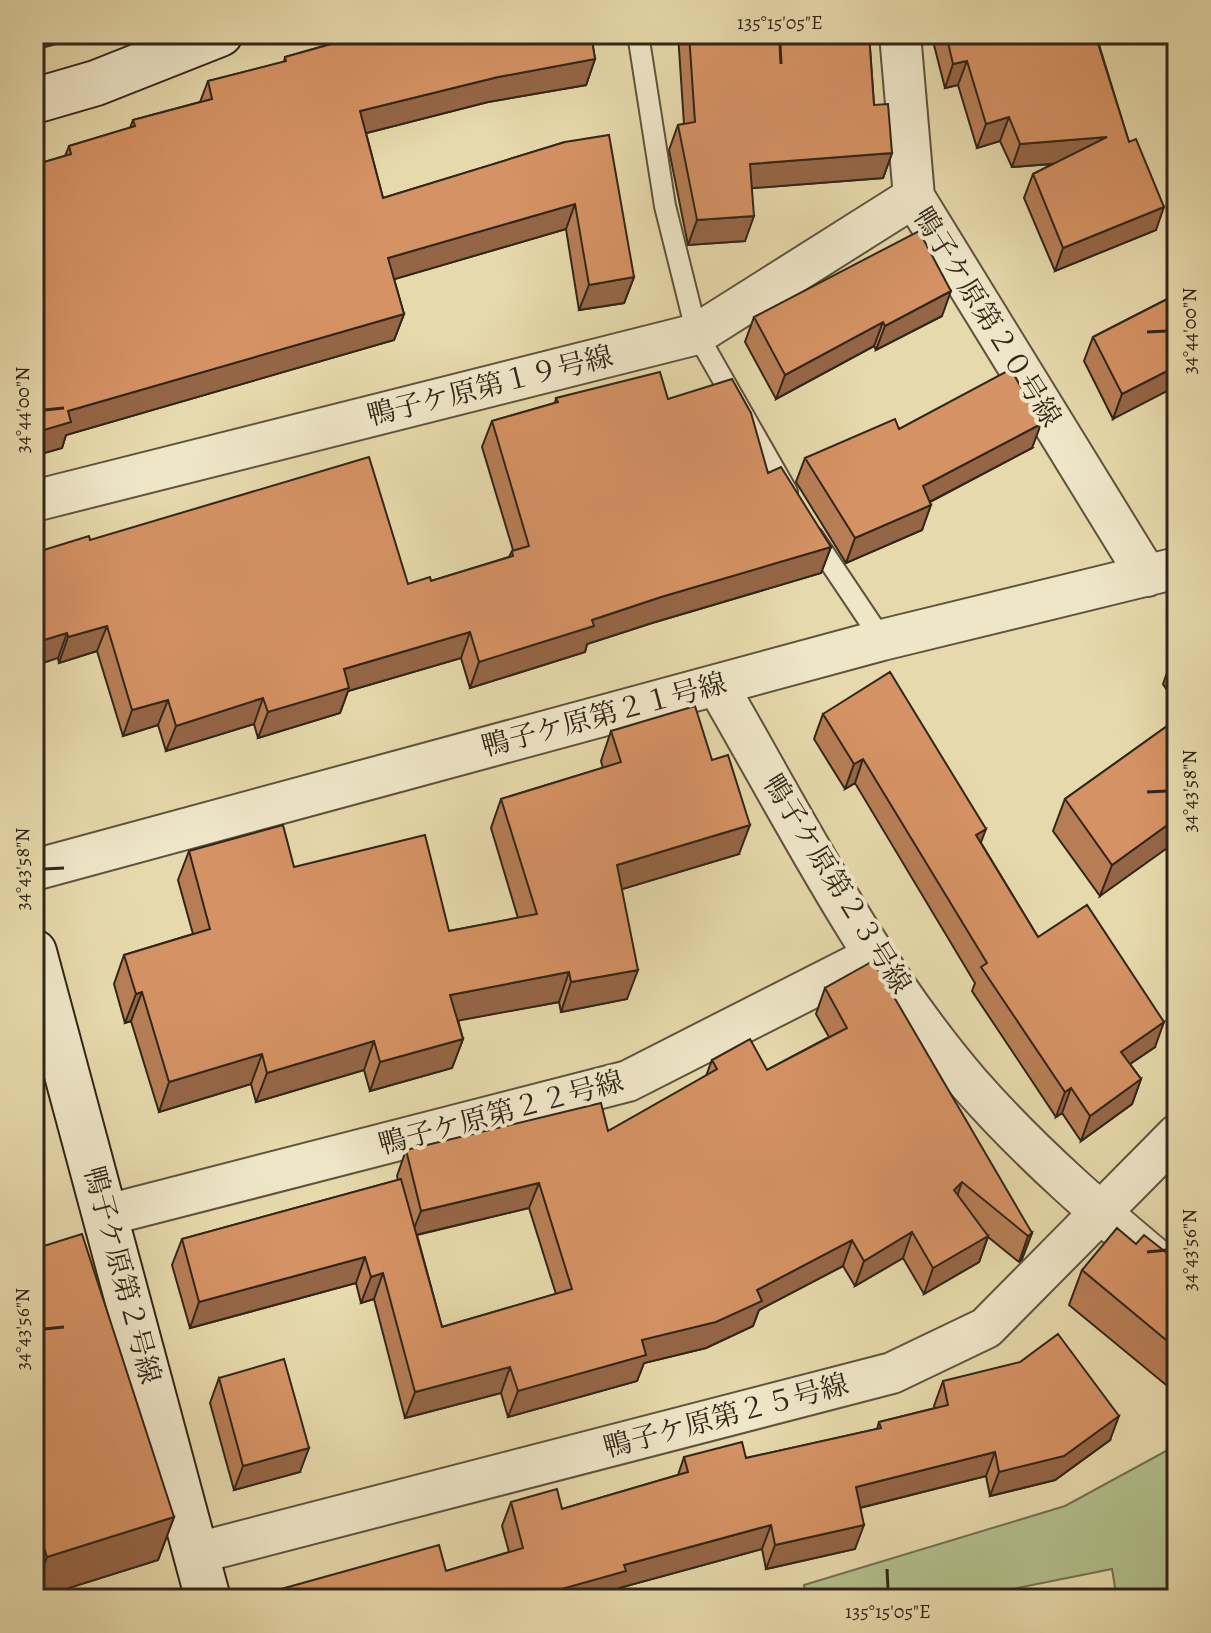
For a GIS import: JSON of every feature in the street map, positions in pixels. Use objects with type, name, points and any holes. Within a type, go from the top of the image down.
[{"type":"street","points":[[34,101],[96,83],[220,34]]},
{"type":"street","name":"鴨子ケ原第２０号線","points":[[900,34],[914,197],[1162,572]]},
{"type":"street","name":"鴨子ケ原第１９号線","points":[[34,501],[697,334],[914,197]]},
{"type":"street","name":"鴨子ケ原第２１号線","points":[[34,870],[882,640],[1162,572]]},
{"type":"street","name":"鴨子ケ原第２３号線","points":[[717,685],[874,956],[969,1083],[1101,1214],[1177,1277]]},
{"type":"street","name":"鴨子ケ原第２号線","points":[[34,952],[208,1599]]},
{"type":"street","name":"鴨子ケ原第２２号線","points":[[107,1215],[628,1081],[874,956]]},
{"type":"street","name":"鴨子ケ原第２５号線","points":[[197,1553],[892,1373],[986,1328],[1177,1135]]},
{"type":"lane","points":[[638,34],[665,206],[697,334],[797,510],[882,640]]},
{"type":"green space","points":[[1177,1445],[1177,1599],[1117,1599],[1112,1569],[963,1599],[806,1599],[804,1585],[1065,1506]]},
{"type":"building","points":[[355,34],[591,34],[595,59],[498,77],[360,111],[383,198],[565,142],[609,135],[634,277],[589,285],[575,204],[388,258],[404,314],[68,411],[71,422],[34,433],[34,165],[71,154],[69,146],[135,126],[133,120],[212,99],[208,81],[286,61],[285,57],[356,37]]},
{"type":"building","points":[[689,34],[869,34],[874,105],[888,104],[892,153],[750,164],[754,216],[697,220],[678,125],[695,122]]},
{"type":"building","points":[[946,34],[1095,34],[1129,142],[1136,139],[1164,207],[1063,248],[1033,174],[1107,137],[1020,144],[1009,117],[986,124],[967,61],[953,64]]},
{"type":"building","points":[[919,231],[951,291],[885,326],[883,322],[785,375],[754,317]]},
{"type":"building","points":[[1177,294],[1177,366],[1122,394],[1093,337]]},
{"type":"building","points":[[1011,369],[1041,424],[923,486],[931,505],[855,538],[805,458],[895,419],[899,429]]},
{"type":"building","points":[[660,372],[668,399],[732,379],[751,413],[768,473],[781,467],[831,547],[661,597],[592,620],[594,626],[479,662],[470,632],[344,669],[349,688],[268,712],[263,698],[176,726],[168,700],[132,710],[107,626],[34,643],[34,553],[89,536],[90,540],[369,457],[408,584],[430,577],[431,581],[513,556],[512,551],[529,546],[492,421],[558,402],[556,398]]},
{"type":"building","points":[[890,672],[986,829],[976,835],[1038,937],[1087,905],[1164,1022],[1121,1052],[1141,1079],[1090,1116],[1071,1088],[1065,1092],[981,967],[987,963],[863,759],[854,764],[823,714]]},
{"type":"building","points":[[695,706],[712,760],[728,755],[750,825],[617,865],[638,970],[571,982],[569,972],[450,995],[463,1039],[380,1062],[374,1041],[267,1073],[262,1054],[169,1082],[142,992],[136,994],[124,955],[210,929],[189,851],[283,825],[294,867],[425,835],[449,931],[537,914],[501,799],[621,762],[611,731]]},
{"type":"building","points":[[1177,719],[1177,818],[1112,865],[1065,799]]},
{"type":"building","points":[[873,961],[1032,1233],[1028,1236],[962,1182],[954,1190],[988,1236],[933,1268],[912,1232],[864,1261],[852,1240],[757,1290],[762,1301],[716,1322],[642,1340],[646,1355],[518,1391],[510,1367],[415,1392],[383,1273],[371,1277],[365,1257],[199,1302],[182,1239],[401,1179],[442,1327],[572,1289],[539,1183],[421,1211],[406,1150],[601,1103],[608,1131],[717,1069],[712,1060],[750,1039],[767,1070],[847,1028],[825,988]]},
{"type":"building","points":[[1117,1228],[1136,1244],[1144,1235],[1177,1261],[1177,1349],[1082,1270]]},
{"type":"building","points":[[82,1234],[174,1517],[47,1557],[34,1518],[34,1249]]},
{"type":"building","points":[[1058,1334],[1119,1416],[1064,1456],[999,1472],[995,1452],[856,1487],[864,1525],[775,1545],[771,1525],[624,1565],[626,1571],[526,1599],[277,1599],[274,1591],[439,1545],[446,1571],[523,1548],[511,1502],[557,1489],[562,1509],[688,1472],[684,1457],[742,1442],[746,1458],[881,1428],[879,1422],[948,1405],[943,1381],[1020,1362]]},
{"type":"building","points":[[284,1359],[309,1448],[243,1466],[219,1378]]},
{"type":"building","points":[[948,1589],[950,1599],[907,1599]]}]
